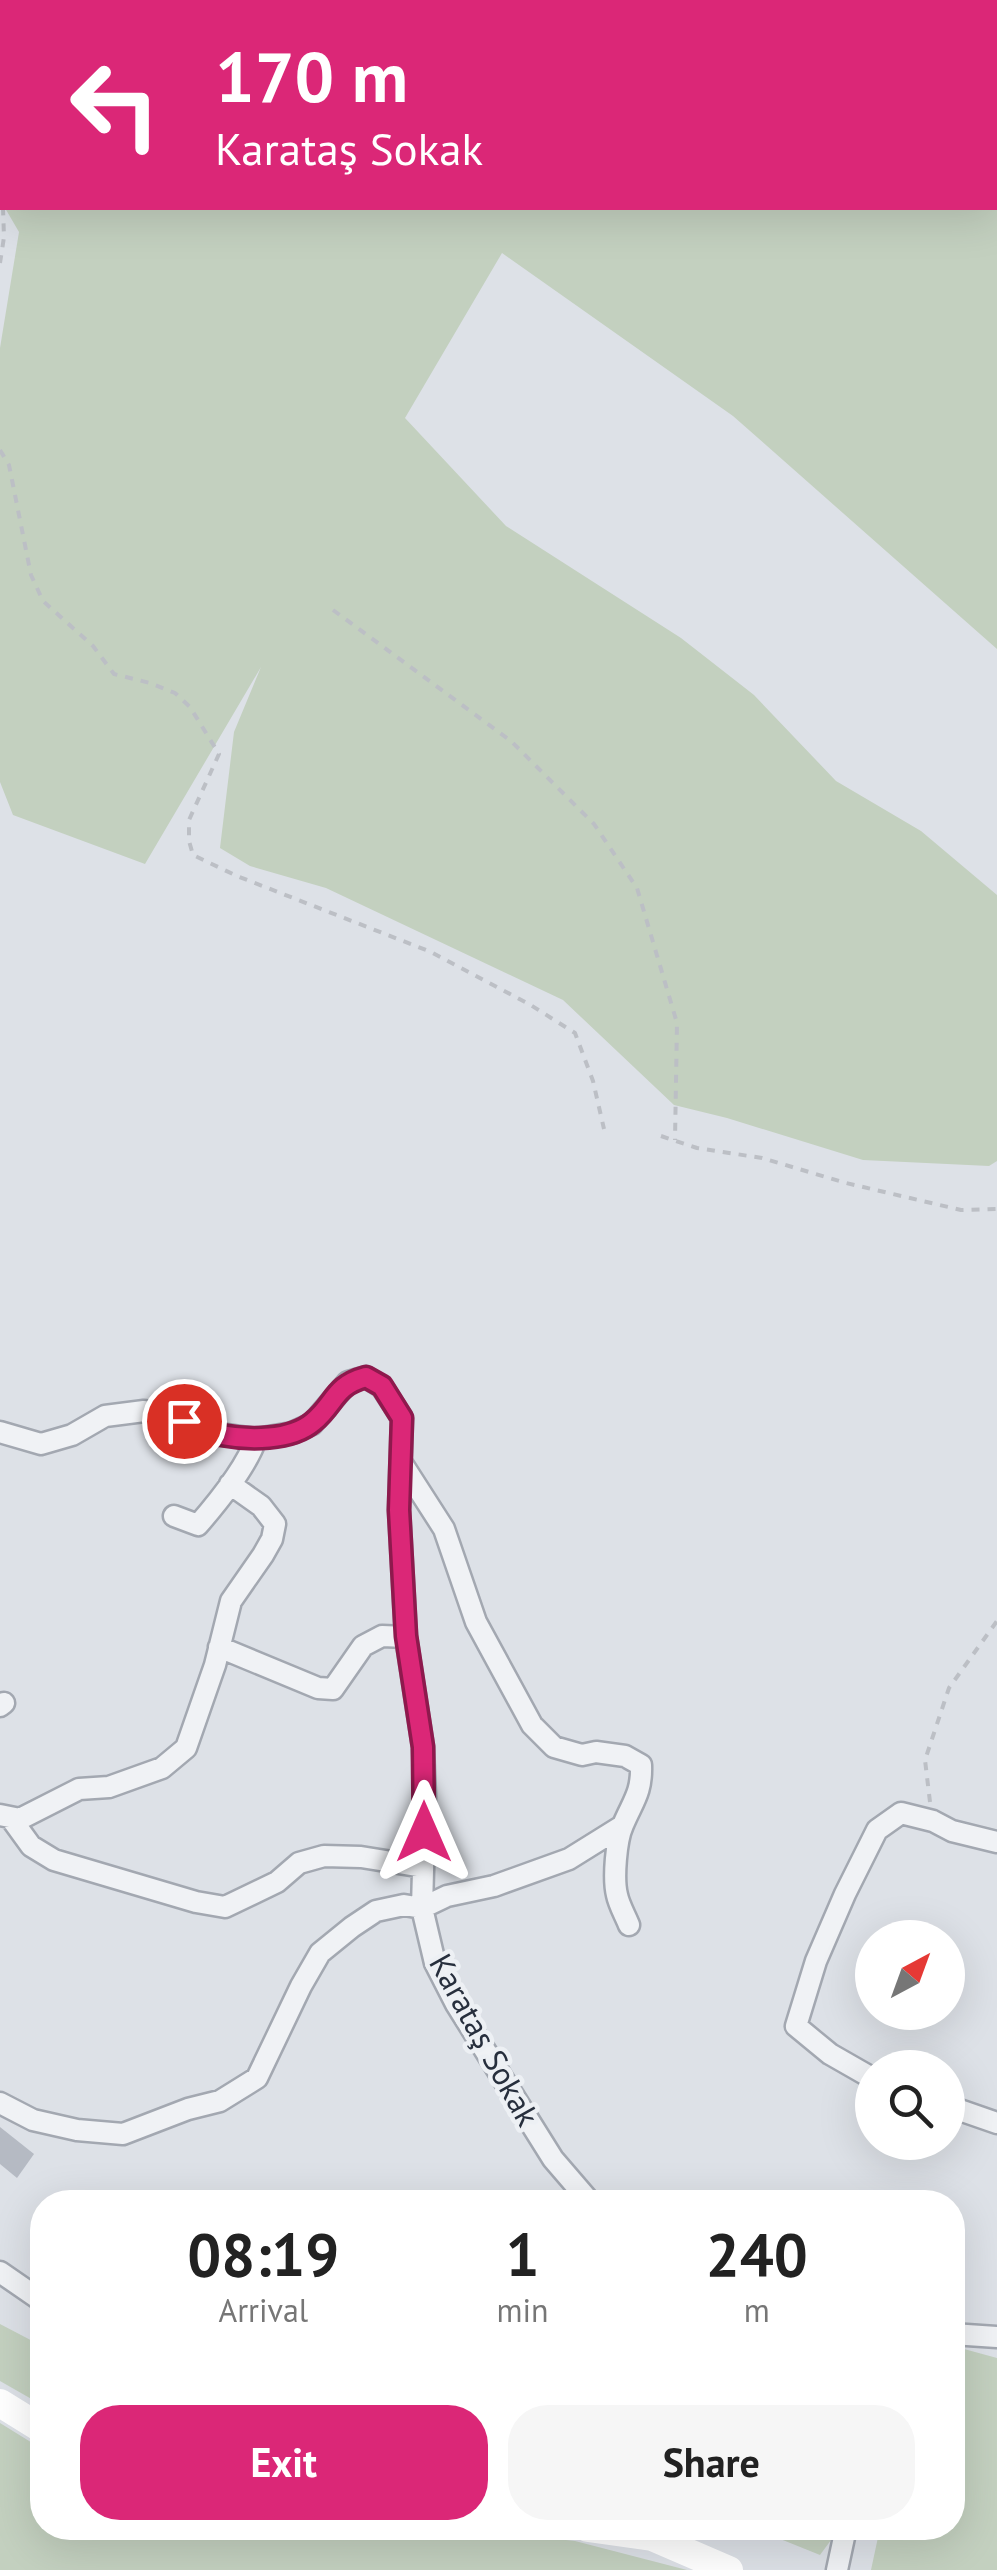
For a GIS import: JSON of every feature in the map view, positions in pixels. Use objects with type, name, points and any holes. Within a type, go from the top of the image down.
[{"type":"main road","points":[[0,2403],[30,2422]]},
{"type":"main road","points":[[657,2540],[729,2570]]},
{"type":"street","name":"Karataş Sokak","points":[[0,1432],[41,1444],[72,1435],[105,1416],[144,1411],[219,1434],[256,1439],[312,1424],[348,1382],[366,1377],[382,1386],[402,1418],[399,1510],[406,1636],[423,1747],[422,1908],[435,1963],[456,2004],[553,2159],[580,2190]]},
{"type":"street","points":[[174,1516],[198,1525],[230,1484],[256,1439]]},
{"type":"street","points":[[400,1462],[444,1529],[476,1622],[532,1725],[554,1747],[582,1755],[596,1752],[625,1756],[642,1765],[642,1785],[622,1826],[618,1849],[616,1894],[629,1925]]},
{"type":"street","points":[[5,1816],[20,1819],[78,1789],[108,1787],[162,1768],[186,1748],[216,1664],[230,1601],[263,1556],[275,1524],[262,1506],[230,1484]]},
{"type":"street","points":[[219,1646],[318,1688],[334,1690],[363,1646],[382,1636],[406,1636]]},
{"type":"street","points":[[855,2068],[796,2026],[816,1961],[877,1830],[902,1813],[997,1842]]},
{"type":"street","points":[[5,1816],[31,1846],[54,1860],[225,1907],[276,1882],[299,1863],[324,1856],[423,1867]]},
{"type":"street","points":[[0,2103],[33,2120],[77,2130],[123,2134],[220,2101],[258,2078],[300,1986],[320,1953],[352,1926],[376,1911],[404,1905],[422,1908],[447,1896],[494,1886],[570,1859],[622,1826]]},
{"type":"street","points":[[965,2112],[997,2123]]},
{"type":"street","points":[[0,2272],[30,2293]]},
{"type":"street","points":[[965,2335],[997,2337]]},
{"type":"street","points":[[837,2570],[843,2540]]},
{"type":"path","points":[[0,263],[3,210]]},
{"type":"path","points":[[0,450],[9,465],[31,575],[43,601],[93,646],[114,674],[175,693],[190,707],[220,754],[189,820],[189,841],[194,854],[237,876],[431,952],[575,1033],[593,1081],[604,1129]]},
{"type":"path","points":[[333,610],[511,741],[594,824],[637,888],[676,1023],[675,1140]]},
{"type":"path","points":[[661,1136],[697,1148],[762,1158],[961,1210],[997,1209]]},
{"type":"path","points":[[933,1822],[925,1760],[949,1688],[997,1621]]},
{"type":"green space","points":[[6,210],[997,210],[997,649],[733,416],[502,253],[405,418],[506,526],[681,638],[754,695],[836,781],[921,831],[997,895],[997,1161],[989,1166],[863,1160],[674,1105],[563,1000],[326,888],[250,866],[220,848],[234,732],[261,667],[145,864],[13,815],[0,782],[0,348],[19,232]]},
{"type":"green space","points":[[0,2324],[30,2340],[30,2398],[0,2381]]},
{"type":"green space","points":[[965,2349],[997,2358],[997,2570],[871,2570],[877,2540],[965,2540]]},
{"type":"green space","points":[[0,2423],[30,2442],[30,2540],[566,2540],[687,2570],[0,2570]]},
{"type":"green space","points":[[783,2540],[831,2540],[820,2555]]},
{"type":"building","points":[[0,2127],[34,2154],[17,2178],[0,2164]]},
{"type":"route","points":[[184,1421],[219,1434],[256,1439],[292,1432],[312,1424],[348,1382],[366,1377],[382,1386],[402,1418],[399,1510],[406,1636],[423,1747],[424,1832]]}]
